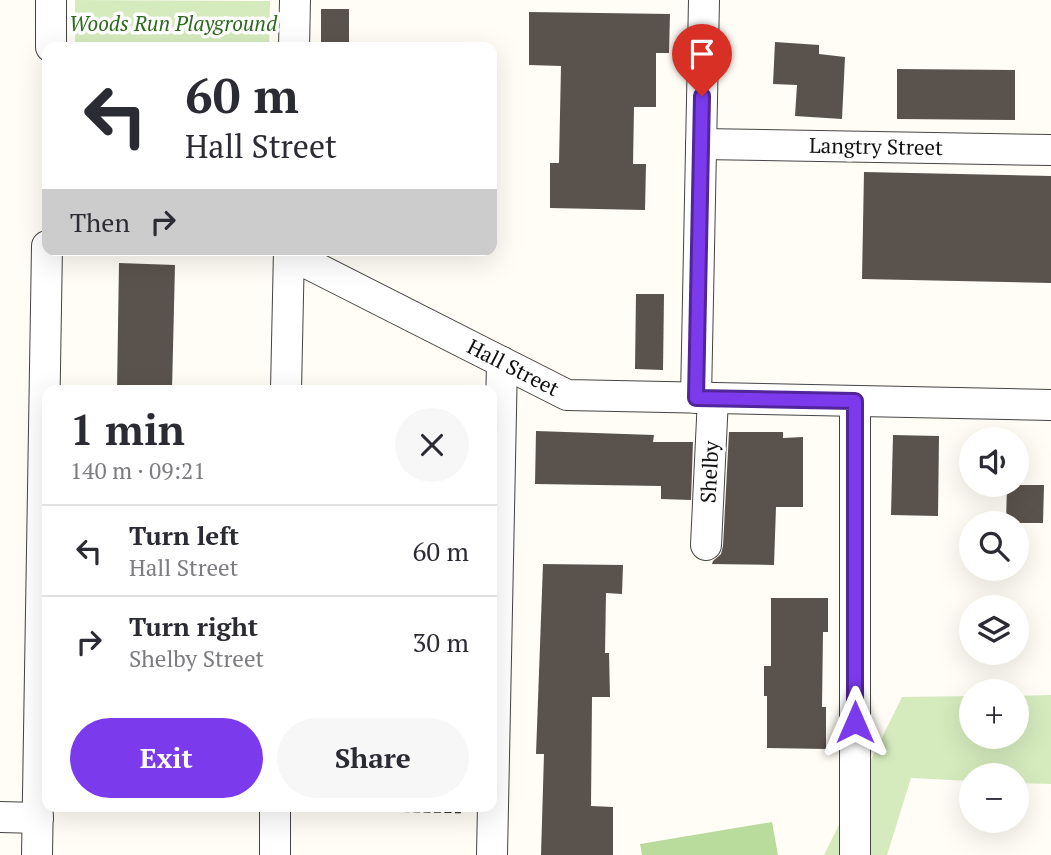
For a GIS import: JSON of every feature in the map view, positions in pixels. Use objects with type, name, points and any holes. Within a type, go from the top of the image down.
[{"type":"street","points":[[51,0],[51,42]]},
{"type":"street","points":[[294,42],[295,0]]},
{"type":"street","name":"Shelby","points":[[704,0],[701,144],[706,545]]},
{"type":"street","name":"Langtry Street","points":[[701,144],[1051,150]]},
{"type":"street","points":[[45,385],[47,256]]},
{"type":"street","points":[[286,385],[289,256]]},
{"type":"street","name":"Hall Street","points":[[297,256],[567,395],[1051,405]]},
{"type":"street","points":[[497,611],[502,362]]},
{"type":"street","points":[[855,401],[855,855]]},
{"type":"street","points":[[37,855],[42,564]]},
{"type":"street","points":[[275,812],[275,855]]},
{"type":"street","points":[[492,855],[493,812]]},
{"type":"street","points":[[0,817],[38,818]]},
{"type":"green space","name":"Woods Run Playground","points":[[75,0],[270,1],[269,42],[75,42]]},
{"type":"green space","points":[[1051,695],[1051,784],[1029,783],[1029,763],[959,763],[959,780],[911,778],[887,855],[824,855],[902,697],[959,696],[959,749],[1029,749],[1029,696]]},
{"type":"green space","points":[[772,822],[778,855],[642,855],[640,844]]},
{"type":"building","points":[[321,9],[349,9],[349,42],[321,42]]},
{"type":"building","points":[[529,12],[670,14],[669,53],[656,53],[656,107],[634,107],[633,164],[646,164],[645,210],[550,208],[550,163],[559,163],[561,66],[529,65]]},
{"type":"building","points":[[775,42],[819,45],[819,54],[845,57],[842,119],[795,116],[797,85],[773,84]]},
{"type":"building","points":[[897,69],[1015,70],[1015,120],[897,119]]},
{"type":"building","points":[[864,172],[1051,176],[1051,283],[862,279]]},
{"type":"building","points":[[119,263],[175,265],[172,385],[117,385]]},
{"type":"building","points":[[636,294],[664,294],[663,370],[635,369]]},
{"type":"building","points":[[536,431],[654,435],[653,442],[693,442],[691,500],[661,499],[661,486],[535,484]]},
{"type":"building","points":[[729,432],[783,432],[783,438],[803,437],[803,507],[776,507],[774,565],[712,564],[721,554],[723,546]]},
{"type":"building","points":[[893,435],[939,436],[938,516],[891,515]]},
{"type":"building","points":[[1029,485],[1044,485],[1043,523],[1029,523],[1029,511],[1006,511],[1007,497],[1029,497]]},
{"type":"building","points":[[543,564],[623,565],[622,594],[606,593],[605,653],[609,653],[610,697],[592,697],[591,806],[613,807],[613,855],[541,855],[544,754],[536,754]]},
{"type":"building","points":[[771,598],[828,598],[828,632],[823,632],[822,707],[826,707],[826,749],[767,748],[764,666],[771,666]]},
{"type":"route","points":[[702,96],[696,398],[855,401],[855,722]]}]
